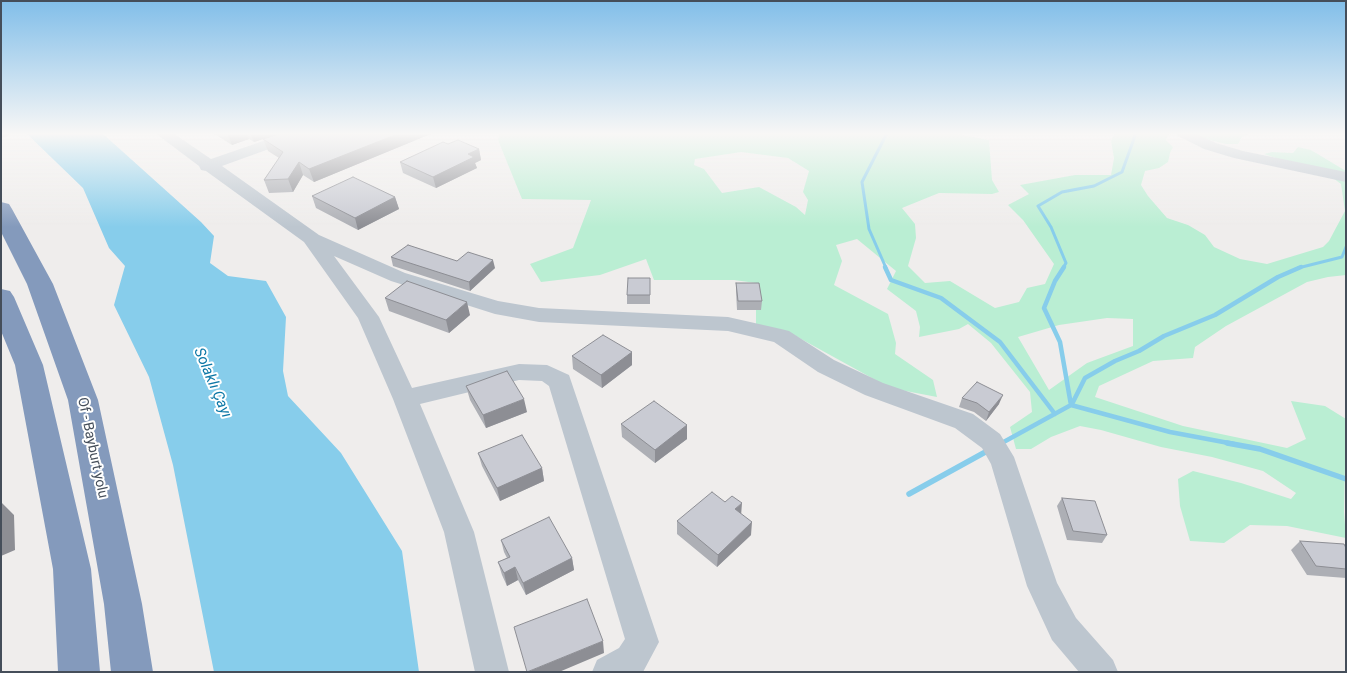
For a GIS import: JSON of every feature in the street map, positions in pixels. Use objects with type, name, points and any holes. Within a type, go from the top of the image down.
[{"type":"highway","name":"Of - Bayburt yolu","points":[[1,209],[40,284],[83,400],[123,604],[132,672]]},
{"type":"highway","points":[[1,297],[29,365],[70,560],[79,672]]},
{"type":"street","points":[[208,166],[212,164]]},
{"type":"street","points":[[1282,164],[1346,177]]},
{"type":"street","points":[[208,166],[312,239],[398,276],[495,307],[539,316],[728,324],[781,336],[826,366],[874,389],[964,421],[991,441],[1004,464],[1043,586],[1064,629],[1101,672]]},
{"type":"street","points":[[312,239],[368,317],[405,398],[459,532],[492,672]]},
{"type":"street","points":[[405,398],[519,372],[547,372],[560,380],[642,642],[631,660],[609,672]]},
{"type":"green space","points":[[508,164],[694,164],[704,169],[722,193],[759,187],[796,207],[805,215],[808,200],[803,192],[809,171],[798,164],[991,164],[992,180],[999,192],[992,194],[939,193],[902,208],[915,224],[916,238],[908,266],[925,283],[950,281],[995,308],[1019,302],[1027,288],[1045,284],[1054,264],[1023,220],[1008,205],[1029,194],[1020,185],[1075,175],[1111,175],[1113,164],[1164,164],[1159,168],[1145,171],[1141,185],[1167,218],[1188,225],[1205,235],[1214,247],[1240,259],[1267,264],[1323,247],[1329,241],[1345,211],[1341,184],[1333,178],[1294,164],[1335,164],[1346,171],[1346,275],[1307,282],[1226,326],[1195,347],[1193,358],[1153,361],[1099,386],[1095,397],[1183,426],[1287,448],[1306,439],[1291,401],[1325,406],[1346,419],[1344,512],[1346,538],[1287,526],[1250,525],[1224,543],[1190,541],[1180,506],[1178,479],[1193,471],[1241,483],[1291,499],[1296,493],[1263,471],[1080,426],[1051,437],[1031,449],[1016,449],[1010,427],[1032,412],[1030,392],[991,343],[968,324],[959,329],[919,337],[920,327],[916,311],[887,289],[896,271],[857,239],[836,245],[842,261],[834,285],[888,314],[896,343],[895,354],[933,380],[937,397],[890,388],[792,334],[756,324],[756,283],[734,280],[654,280],[646,259],[600,275],[541,282],[530,264],[573,248],[591,200],[522,199]],"holes":[[[1107,318],[1133,319],[1133,346],[1087,363],[1049,390],[1018,337],[1059,325]]]},
{"type":"water","name":"Solaklı Çayı","points":[[59,164],[137,164],[214,236],[210,263],[228,276],[266,281],[286,317],[283,371],[288,396],[341,453],[402,551],[419,672],[214,672],[173,465],[149,377],[114,305],[125,266],[109,248],[83,188]]},
{"type":"building","points":[[275,164],[297,164],[288,179],[264,180]]},
{"type":"building","points":[[302,164],[321,164],[309,169]]},
{"type":"building","points":[[405,164],[459,164],[433,177]]},
{"type":"building","points":[[353,177],[395,197],[355,218],[312,196]]},
{"type":"building","points":[[408,245],[457,261],[468,252],[493,260],[469,282],[391,257]]},
{"type":"building","points":[[628,278],[650,278],[650,295],[627,295]]},
{"type":"building","points":[[407,281],[467,302],[446,320],[385,298]]},
{"type":"building","points":[[736,283],[759,283],[762,301],[738,301]]},
{"type":"building","points":[[603,335],[632,352],[601,375],[572,356]]},
{"type":"building","points":[[507,371],[524,399],[483,415],[466,386]]},
{"type":"building","points":[[977,382],[1003,395],[989,412],[977,403],[962,398]]},
{"type":"building","points":[[654,401],[687,425],[655,450],[621,424]]},
{"type":"building","points":[[522,435],[542,468],[497,488],[478,453]]},
{"type":"building","points":[[712,492],[725,502],[732,496],[742,503],[735,509],[752,522],[718,555],[677,521]]},
{"type":"building","points":[[1062,498],[1095,501],[1107,535],[1073,531]]},
{"type":"building","points":[[1,502],[2,537],[1,538]]},
{"type":"building","points":[[549,517],[572,558],[523,583],[515,567],[504,573],[498,562],[510,557],[501,540]]},
{"type":"building","points":[[1300,541],[1344,544],[1346,548],[1346,569],[1316,566]]},
{"type":"building","points":[[587,599],[603,641],[527,672],[514,627]]},
{"type":"waterway","points":[[871,164],[862,182],[869,229],[886,268]]},
{"type":"waterway","points":[[1063,268],[1066,263],[1051,227],[1038,206],[1062,192],[1094,186],[1122,172],[1125,164]]},
{"type":"waterway","points":[[1300,268],[1342,257],[1346,247]]},
{"type":"waterway","points":[[885,267],[891,280],[941,298],[1000,342],[1055,414]]},
{"type":"waterway","points":[[1064,267],[1055,281],[1044,308],[1060,342],[1071,405]]},
{"type":"waterway","points":[[1072,404],[1085,378],[1115,361],[1139,351],[1164,336],[1215,315],[1278,277],[1300,268]]},
{"type":"waterway","points":[[1055,414],[1071,405]]},
{"type":"waterway","points":[[1071,405],[1170,432],[1234,444]]},
{"type":"waterway","points":[[1002,443],[1000,444],[1055,414]]},
{"type":"waterway","points":[[1227,443],[1260,449],[1346,479]]},
{"type":"waterway","points":[[909,494],[989,450]]}]
